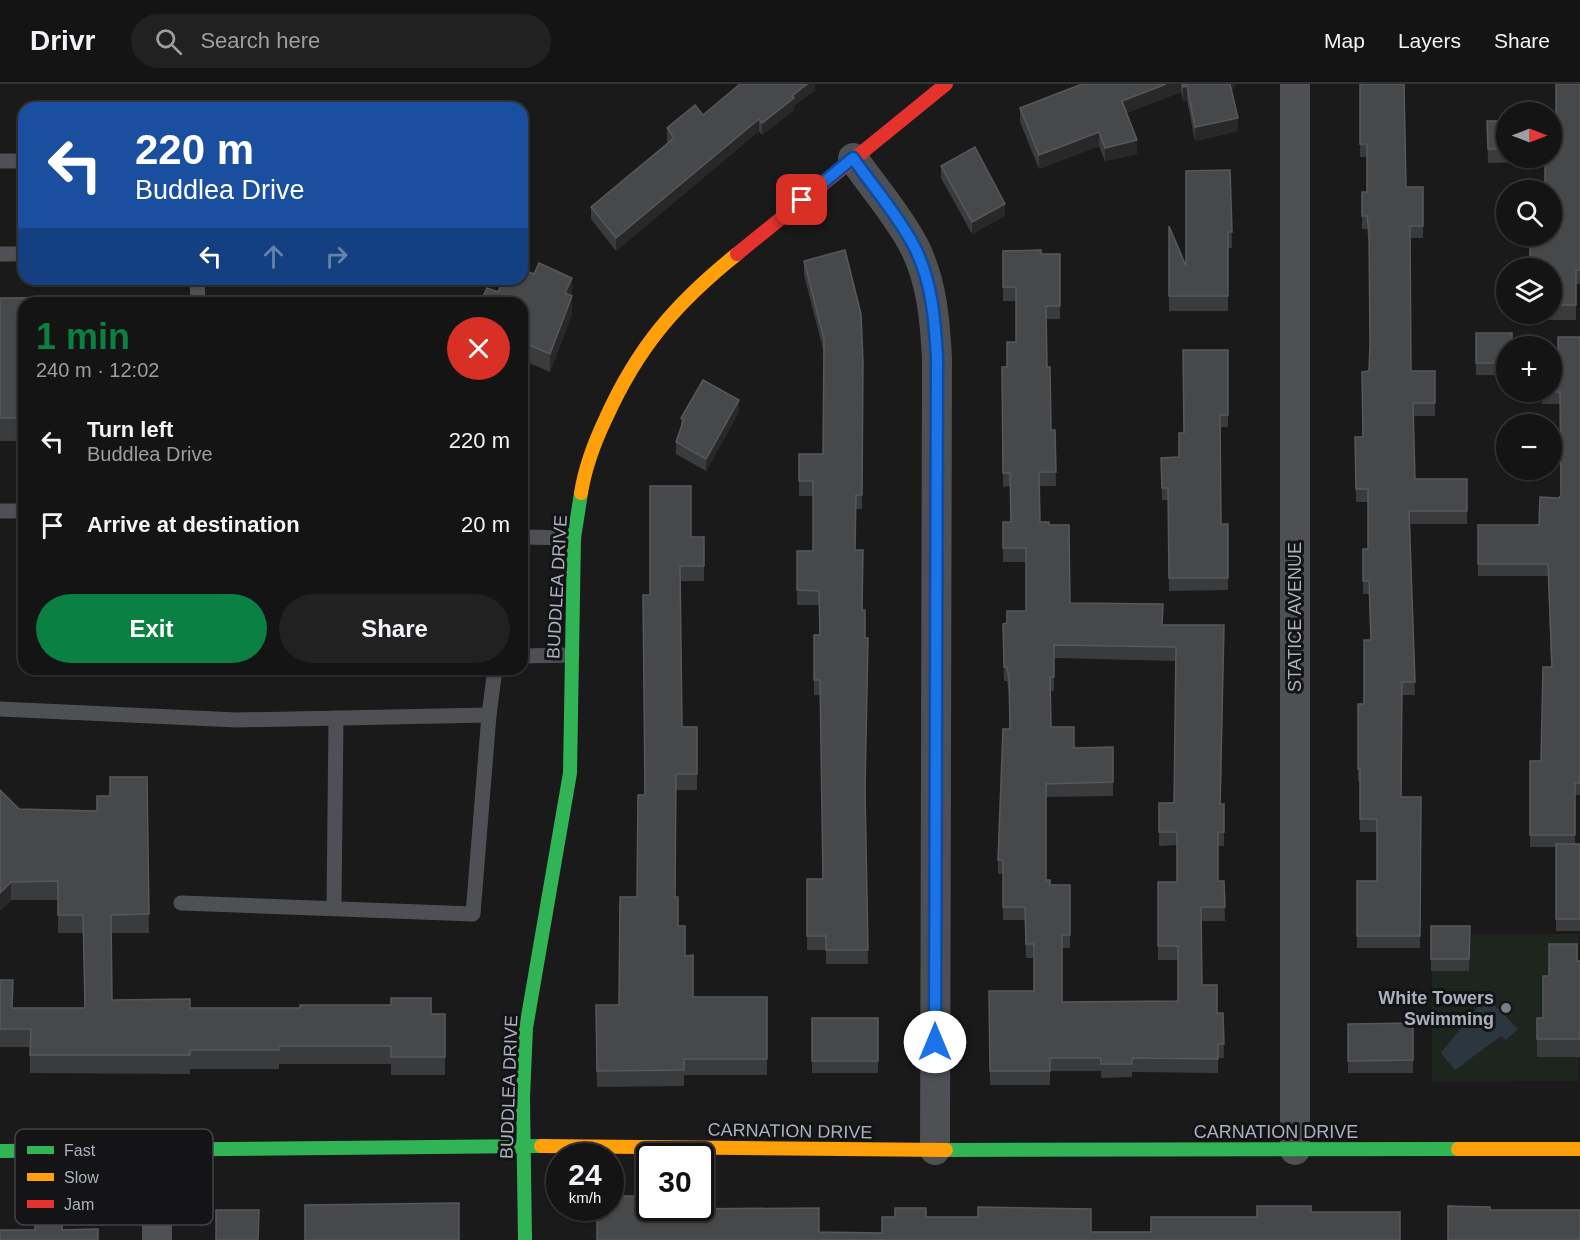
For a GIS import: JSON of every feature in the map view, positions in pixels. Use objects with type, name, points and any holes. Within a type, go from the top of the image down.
[{"type":"street","name":"BUDDLEA DRIVE","points":[[525,1240],[526,1028],[570,773],[574,538],[582,486],[598,435],[622,382],[649,339],[701,283],[946,84]]},
{"type":"street","name":"STATICE AVENUE","points":[[1295,84],[1295,1150]]},
{"type":"street","points":[[853,158],[914,246],[928,282],[935,319],[937,371],[934,1150]]},
{"type":"street","name":"CARNATION DRIVE","points":[[213,1149],[524,1146],[934,1150],[1580,1149]]},
{"type":"street","name":"CARNATION DRIVE","points":[[0,1151],[15,1151]]},
{"type":"street","points":[[158,1225],[158,1240]]},
{"type":"lane","points":[[0,161],[18,161]]},
{"type":"lane","points":[[0,254],[18,254]]},
{"type":"lane","points":[[0,511],[18,511]]},
{"type":"lane","points":[[528,537],[574,538]]},
{"type":"lane","points":[[528,656],[572,655]]},
{"type":"lane","points":[[181,903],[473,914],[494,675]]},
{"type":"lane","points":[[0,709],[237,720],[489,715]]},
{"type":"lane","points":[[334,909],[336,718]]},
{"type":"shaded area","name":"White Towers Swimming","points":[[1432,934],[1579,934],[1579,1081],[1432,1082]]},
{"type":"shaded area","points":[[1486,997],[1518,1029],[1506,1040],[1501,1036],[1455,1070],[1441,1053]]},
{"type":"building","points":[[740,84],[807,84],[792,96],[794,98],[762,123],[759,119],[616,238],[591,207],[674,138],[667,128],[695,105],[703,115]]},
{"type":"building","points":[[1082,84],[1166,84],[1122,101],[1137,140],[1105,148],[1099,132],[1039,155],[1020,108]]},
{"type":"building","points":[[1182,84],[1230,84],[1238,118],[1195,127],[1187,86],[1183,87]]},
{"type":"building","points":[[1360,84],[1404,84],[1406,187],[1423,187],[1423,226],[1410,226],[1411,371],[1435,371],[1435,403],[1413,403],[1415,479],[1467,479],[1467,511],[1409,511],[1415,682],[1402,682],[1401,797],[1421,797],[1420,936],[1357,936],[1357,881],[1377,881],[1377,819],[1360,819],[1360,769],[1358,769],[1358,704],[1364,704],[1364,640],[1371,640],[1369,581],[1363,581],[1363,549],[1368,549],[1368,489],[1356,489],[1355,437],[1363,437],[1362,372],[1369,371],[1370,344],[1369,231],[1367,216],[1362,216],[1362,192],[1367,192],[1367,144],[1360,144]]},
{"type":"building","points":[[1556,84],[1580,84],[1580,270],[1576,270],[1576,305],[1562,305],[1562,258],[1530,258],[1530,246],[1562,246],[1562,180],[1545,180],[1545,168],[1562,168],[1562,102],[1556,102]]},
{"type":"building","points":[[1487,121],[1496,121],[1496,149],[1488,149]]},
{"type":"building","points":[[975,147],[1005,204],[972,222],[941,166]]},
{"type":"building","points":[[1230,170],[1232,232],[1228,232],[1228,296],[1169,296],[1169,226],[1186,266],[1186,171]]},
{"type":"building","points":[[845,250],[861,314],[863,362],[862,495],[856,495],[855,550],[863,550],[862,610],[865,610],[865,638],[868,638],[865,789],[868,950],[826,950],[826,936],[807,936],[807,879],[823,879],[820,680],[814,680],[814,635],[820,635],[819,591],[797,590],[797,551],[813,551],[813,481],[799,481],[799,454],[823,454],[824,339],[804,261]]},
{"type":"building","points":[[1041,250],[1041,254],[1060,254],[1060,306],[1046,306],[1047,367],[1050,367],[1051,430],[1055,430],[1056,472],[1039,472],[1040,522],[1049,522],[1049,525],[1069,525],[1070,603],[1163,604],[1162,625],[1224,625],[1220,804],[1224,804],[1224,832],[1218,832],[1218,881],[1224,881],[1225,907],[1201,907],[1202,985],[1217,985],[1217,1013],[1223,1013],[1224,1044],[1218,1044],[1218,1059],[1132,1058],[1132,1064],[1101,1064],[1101,1058],[1050,1058],[1050,1071],[990,1071],[989,991],[1034,991],[1034,944],[1026,944],[1025,907],[1003,907],[1003,860],[998,860],[1003,729],[1010,729],[1009,678],[1007,667],[1004,667],[1003,624],[1007,623],[1007,611],[1026,611],[1026,548],[1003,548],[1003,522],[1011,522],[1010,473],[1003,473],[1002,367],[1007,367],[1007,342],[1016,342],[1016,287],[1003,287],[1003,251]],"holes":[[[1054,645],[1176,647],[1174,803],[1159,803],[1159,832],[1177,832],[1177,882],[1158,882],[1158,946],[1178,946],[1178,1001],[1062,1002],[1062,935],[1070,935],[1070,885],[1050,885],[1050,880],[1046,880],[1046,784],[1113,782],[1113,747],[1074,748],[1074,727],[1051,727],[1050,677],[1054,677]]]},
{"type":"building","points":[[539,263],[572,278],[565,293],[572,296],[550,354],[528,344],[528,297],[483,297],[487,288],[498,292],[501,285],[528,285],[528,272],[534,274]]},
{"type":"building","points":[[0,298],[18,298],[18,418],[0,418]]},
{"type":"building","points":[[1476,333],[1512,333],[1512,336],[1496,336],[1496,363],[1476,363]]},
{"type":"building","points":[[1562,337],[1580,337],[1580,783],[1575,783],[1575,835],[1530,835],[1530,761],[1541,761],[1543,667],[1552,667],[1548,564],[1478,564],[1478,525],[1539,525],[1540,497],[1559,498],[1562,480]]},
{"type":"building","points":[[1183,350],[1228,350],[1228,415],[1220,415],[1221,524],[1228,524],[1228,578],[1169,578],[1168,488],[1162,488],[1161,458],[1179,457],[1179,433],[1184,433]]},
{"type":"building","points":[[703,380],[739,400],[706,459],[676,442],[684,419],[681,418]]},
{"type":"building","points":[[650,486],[691,486],[691,537],[704,537],[704,566],[680,566],[682,727],[697,727],[697,774],[676,774],[675,897],[678,897],[678,926],[685,926],[685,956],[693,955],[693,997],[767,997],[767,1059],[684,1059],[684,1070],[597,1071],[596,1005],[619,1005],[620,897],[637,897],[638,795],[645,795],[643,595],[650,595]]},
{"type":"building","points":[[110,777],[147,777],[149,914],[111,915],[112,1000],[190,999],[190,1008],[300,1008],[300,1005],[391,1005],[391,998],[431,998],[431,1014],[445,1014],[445,1057],[391,1057],[391,1046],[279,1046],[279,1050],[190,1050],[190,1055],[30,1055],[31,1029],[0,1029],[0,980],[13,980],[12,1008],[85,1008],[83,915],[58,915],[58,881],[11,882],[0,893],[0,790],[19,809],[97,811],[97,796],[110,796]]},
{"type":"building","points":[[1556,844],[1580,844],[1580,919],[1556,919]]},
{"type":"building","points":[[1431,926],[1470,926],[1469,959],[1431,959]]},
{"type":"building","points":[[1549,944],[1577,944],[1577,961],[1580,961],[1580,1039],[1537,1039],[1537,1018],[1543,1018],[1543,976],[1549,976]]},
{"type":"building","points":[[812,1018],[878,1018],[878,1061],[812,1061]]},
{"type":"building","points":[[1413,1023],[1413,1060],[1348,1061],[1348,1024]]},
{"type":"building","points":[[624,1196],[636,1196],[636,1221],[714,1221],[714,1209],[819,1208],[819,1232],[882,1233],[882,1217],[895,1217],[895,1208],[926,1208],[926,1217],[978,1217],[978,1207],[1091,1209],[1091,1232],[1151,1232],[1151,1217],[1257,1217],[1257,1206],[1311,1206],[1311,1212],[1400,1212],[1400,1240],[597,1240],[597,1221],[624,1221]]},
{"type":"building","points":[[459,1203],[459,1240],[305,1240],[305,1205]]},
{"type":"building","points":[[1448,1206],[1490,1207],[1490,1210],[1580,1210],[1580,1240],[1448,1240]]},
{"type":"building","points":[[216,1210],[259,1210],[258,1240],[216,1240]]},
{"type":"building","points":[[35,1225],[62,1225],[62,1230],[98,1229],[98,1240],[0,1240],[0,1230],[35,1230]]},
{"type":"traffic: fast","points":[[525,1240],[523,1098],[526,1028],[570,773],[574,538],[581,493]]},
{"type":"traffic: fast","points":[[213,1149],[541,1146]]},
{"type":"traffic: fast","points":[[946,1150],[1458,1149]]},
{"type":"traffic: fast","points":[[0,1151],[15,1151]]},
{"type":"traffic: slow","points":[[581,493],[598,436],[631,369],[677,309],[695,290],[737,254]]},
{"type":"traffic: slow","points":[[541,1146],[946,1150]]},
{"type":"traffic: slow","points":[[1458,1149],[1580,1149]]},
{"type":"traffic: jam","points":[[737,254],[946,84]]},
{"type":"place","name":"White Towers Swimming","points":[[1506,1008]]},
{"type":"route","points":[[802,200],[853,158],[914,246],[928,282],[935,319],[937,359],[935,1042]]}]
